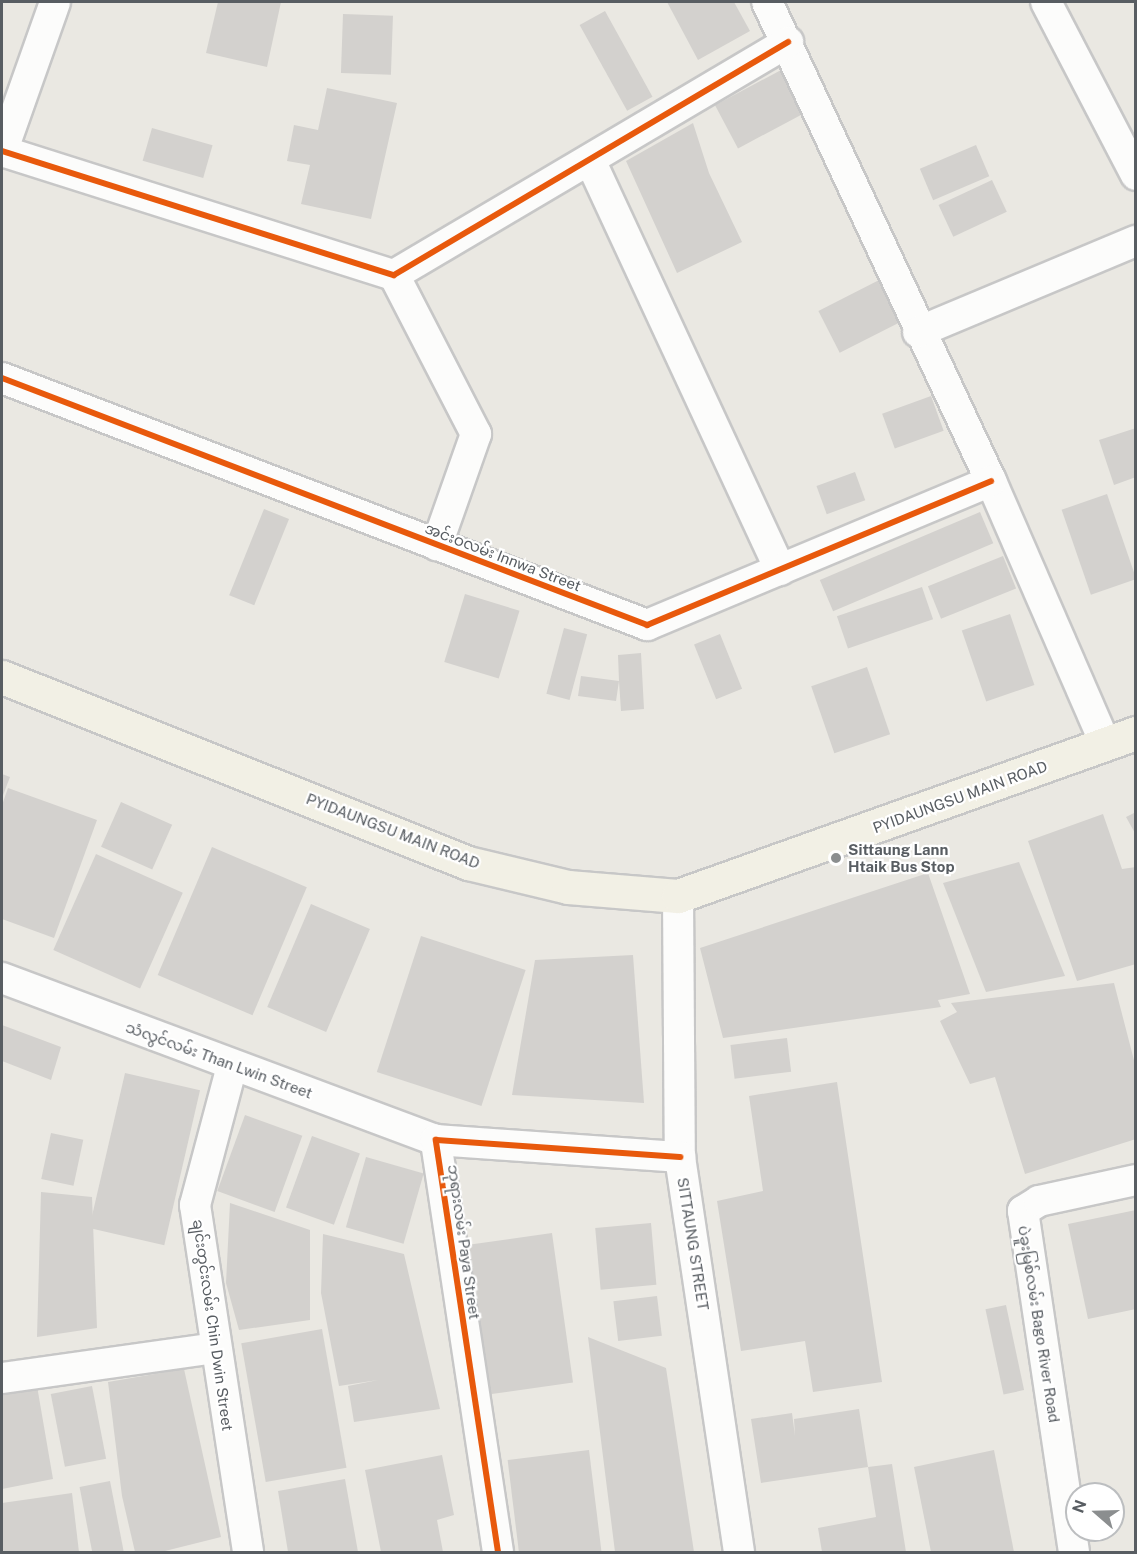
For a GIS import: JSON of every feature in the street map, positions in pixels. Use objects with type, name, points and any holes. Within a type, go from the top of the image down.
[{"type":"main road","name":"PYIDAUNGSU MAIN ROAD","points":[[2,677],[468,863],[568,887],[678,896],[1121,739]]},
{"type":"street","points":[[55,2],[2,152],[394,275],[476,434],[437,545]]},
{"type":"street","points":[[767,2],[788,42],[918,332],[1121,739]]},
{"type":"street","points":[[1046,2],[1136,175]]},
{"type":"street","points":[[394,275],[788,42]]},
{"type":"street","points":[[590,160],[780,570]]},
{"type":"street","points":[[918,332],[1136,241]]},
{"type":"street","name":"အင်းဝလမ်း Innwa Street","points":[[2,378],[647,626],[991,482]]},
{"type":"street","name":"SITTAUNG STREET","points":[[678,896],[680,1157],[739,1552]]},
{"type":"street","name":"သံလွင်လမ်း Than Lwin Street","points":[[2,978],[232,1066],[436,1140]]},
{"type":"street","name":"ချင်းတွင်းလမ်း Chin Dwin Street","points":[[232,1066],[195,1205],[215,1348],[248,1552]]},
{"type":"street","name":"ဘုရားလမ်း Paya Street","points":[[498,1552],[436,1140],[680,1157]]},
{"type":"street","name":"ပဲခူးမြစ်လမ်း Bago River Road","points":[[1074,1552],[1023,1210],[1039,1201],[1136,1180]]},
{"type":"street","points":[[2,1378],[215,1348]]},
{"type":"building","points":[[218,2],[281,2],[267,67],[206,53]]},
{"type":"building","points":[[667,2],[734,2],[750,31],[698,60]]},
{"type":"building","points":[[605,11],[653,97],[627,111],[580,25]]},
{"type":"building","points":[[343,14],[393,16],[391,75],[341,73]]},
{"type":"building","points":[[783,69],[806,112],[738,148],[715,105]]},
{"type":"building","points":[[327,88],[397,103],[371,219],[301,204],[310,165],[287,161],[294,125],[318,130]]},
{"type":"building","points":[[693,123],[709,173],[742,242],[677,273],[626,161]]},
{"type":"building","points":[[152,128],[213,145],[203,178],[143,161]]},
{"type":"building","points":[[976,145],[989,176],[933,200],[920,169]]},
{"type":"building","points":[[992,180],[1007,212],[953,237],[939,205]]},
{"type":"building","points":[[887,276],[908,318],[840,353],[818,311]]},
{"type":"building","points":[[931,396],[944,431],[895,449],[882,414]]},
{"type":"building","points":[[1136,428],[1136,477],[1114,485],[1099,440]]},
{"type":"building","points":[[855,472],[865,500],[827,514],[816,486]]},
{"type":"building","points":[[1107,494],[1136,579],[1091,595],[1062,510]]},
{"type":"building","points":[[264,509],[289,519],[254,605],[229,595]]},
{"type":"building","points":[[980,512],[993,543],[833,611],[820,580]]},
{"type":"building","points":[[1003,556],[1016,588],[941,619],[928,586]]},
{"type":"building","points":[[922,587],[933,619],[848,648],[837,616]]},
{"type":"building","points":[[465,594],[520,611],[499,679],[444,662]]},
{"type":"building","points":[[1010,614],[1034,685],[986,702],[962,631]]},
{"type":"building","points":[[564,628],[587,634],[570,700],[546,694]]},
{"type":"building","points":[[720,634],[742,689],[716,699],[694,644]]},
{"type":"building","points":[[641,653],[644,709],[621,711],[618,655]]},
{"type":"building","points":[[867,667],[890,734],[834,753],[811,686]]},
{"type":"building","points":[[581,676],[619,681],[616,701],[578,696]]},
{"type":"building","points":[[2,774],[10,777],[2,798]]},
{"type":"building","points":[[8,788],[97,820],[54,938],[2,919],[2,805]]},
{"type":"building","points":[[121,802],[172,825],[152,870],[101,847]]},
{"type":"building","points":[[1136,812],[1136,835],[1126,817]]},
{"type":"building","points":[[1103,814],[1122,869],[1136,867],[1136,964],[1077,981],[1028,841]]},
{"type":"building","points":[[212,847],[307,887],[253,1015],[158,975]]},
{"type":"building","points":[[96,854],[183,893],[140,989],[53,950]]},
{"type":"building","points":[[1019,862],[1065,976],[986,992],[943,883]]},
{"type":"building","points":[[928,873],[970,994],[938,1000],[941,1007],[723,1038],[700,948]]},
{"type":"building","points":[[311,904],[370,929],[326,1032],[267,1007]]},
{"type":"building","points":[[421,936],[526,970],[481,1106],[377,1072]]},
{"type":"building","points":[[633,955],[644,1103],[512,1095],[535,960]]},
{"type":"building","points":[[1114,983],[1136,1068],[1136,1139],[1025,1174],[995,1077],[970,1084],[940,1021],[957,1012],[951,1003]]},
{"type":"building","points":[[2,1025],[61,1047],[51,1080],[2,1061]]},
{"type":"building","points":[[787,1038],[791,1072],[735,1079],[730,1045]]},
{"type":"building","points":[[125,1073],[200,1090],[164,1245],[89,1228]]},
{"type":"building","points":[[837,1082],[882,1382],[813,1392],[805,1341],[741,1351],[717,1201],[763,1191],[749,1096]]},
{"type":"building","points":[[245,1115],[302,1136],[275,1212],[217,1191]]},
{"type":"building","points":[[51,1133],[83,1140],[74,1186],[41,1179]]},
{"type":"building","points":[[312,1136],[360,1153],[334,1225],[286,1207]]},
{"type":"building","points":[[366,1157],[424,1174],[404,1244],[346,1227]]},
{"type":"building","points":[[41,1192],[92,1197],[97,1328],[37,1337]]},
{"type":"building","points":[[230,1203],[310,1230],[310,1320],[239,1330],[226,1283]]},
{"type":"building","points":[[1136,1210],[1136,1309],[1088,1319],[1068,1224]]},
{"type":"building","points":[[651,1223],[656,1285],[601,1290],[595,1228]]},
{"type":"building","points":[[552,1233],[573,1383],[490,1394],[469,1245]]},
{"type":"building","points":[[323,1234],[404,1254],[440,1409],[354,1422],[348,1386],[378,1380],[339,1386],[321,1293]]},
{"type":"building","points":[[657,1296],[662,1336],[618,1341],[613,1301]]},
{"type":"building","points":[[1006,1305],[1024,1390],[1004,1394],[985,1309]]},
{"type":"building","points":[[322,1329],[346,1468],[266,1482],[241,1343]]},
{"type":"building","points":[[588,1337],[666,1368],[694,1552],[615,1552]]},
{"type":"building","points":[[184,1369],[221,1537],[161,1552],[135,1552],[122,1496],[108,1382]]},
{"type":"building","points":[[37,1386],[53,1479],[2,1489],[2,1392]]},
{"type":"building","points":[[92,1386],[106,1459],[65,1467],[51,1394]]},
{"type":"building","points":[[859,1409],[868,1467],[761,1483],[751,1419],[792,1413],[795,1436],[794,1419]]},
{"type":"building","points":[[589,1450],[602,1552],[519,1552],[508,1460]]},
{"type":"building","points":[[994,1450],[1014,1552],[931,1552],[914,1467]]},
{"type":"building","points":[[442,1455],[454,1515],[437,1520],[443,1552],[381,1552],[365,1470]]},
{"type":"building","points":[[892,1464],[906,1552],[822,1552],[818,1528],[876,1517],[868,1467]]},
{"type":"building","points":[[345,1479],[358,1552],[288,1552],[278,1491]]},
{"type":"building","points":[[110,1481],[124,1552],[92,1552],[80,1487]]},
{"type":"building","points":[[72,1493],[79,1552],[2,1552],[2,1503]]},
{"type":"cycle path","points":[[2,151],[394,275],[788,42]]},
{"type":"cycle path","points":[[2,378],[647,625],[991,481]]},
{"type":"cycle path","points":[[498,1552],[436,1140],[680,1157]]},
{"type":"place","name":"Sittaung Lann Htaik Bus Stop","points":[[836,858]]}]
